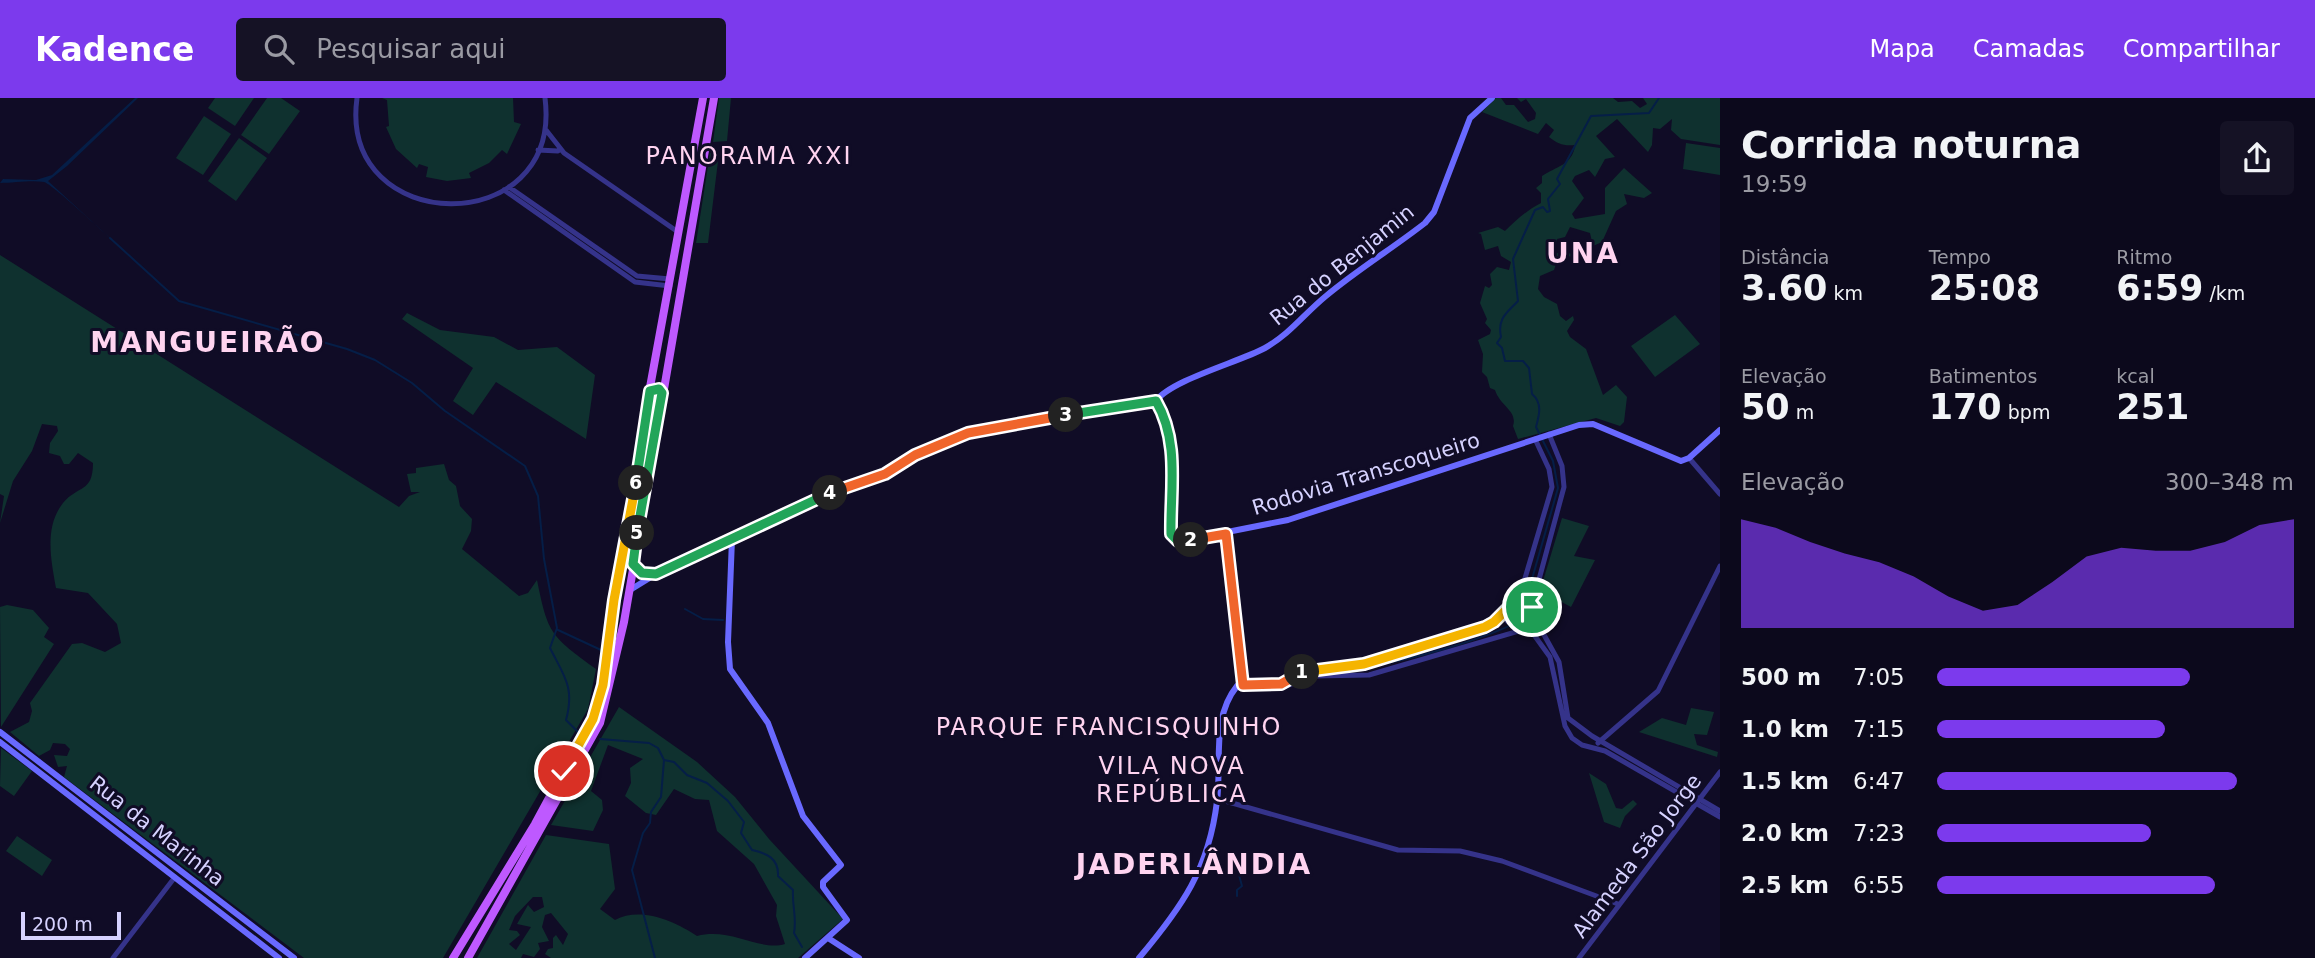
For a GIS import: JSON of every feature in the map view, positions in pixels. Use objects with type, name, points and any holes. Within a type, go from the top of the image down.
[{"type":"main road","points":[[455,956],[535,824],[593,719],[607,662],[614,600],[627,544],[650,391],[703,98]]},
{"type":"main road","points":[[468,958],[600,723],[610,688],[629,591],[649,458],[659,423],[714,98]]},
{"type":"main road","name":"Rua do Benjamin","points":[[1156,401],[1161,394],[1173,387],[1224,368],[1279,339],[1329,294],[1432,214],[1470,118],[1492,98]]},
{"type":"main road","points":[[659,346],[655,381],[666,380]]},
{"type":"main road","points":[[650,391],[661,391],[659,423]]},
{"type":"main road","points":[[629,591],[656,574],[808,501],[885,474],[915,455],[968,433],[1025,420],[1156,401]]},
{"type":"main road","name":"Rodovia Transcoqueiro","points":[[1156,401],[1167,432],[1174,472],[1172,537],[1182,541],[1226,534],[1349,502],[1548,435],[1593,424],[1675,460],[1689,458]]},
{"type":"main road","points":[[1689,458],[1720,430]]},
{"type":"main road","points":[[1139,958],[1192,888],[1217,799],[1218,751],[1225,702],[1241,684],[1226,534]]},
{"type":"main road","points":[[732,539],[728,642],[730,669],[768,723],[803,816],[841,865],[823,882],[823,887],[847,918],[805,958]]},
{"type":"main road","points":[[633,561],[642,573],[656,574]]},
{"type":"main road","name":"Rua da Marinha","points":[[0,732],[294,958]]},
{"type":"main road","name":"Rua da Marinha","points":[[0,742],[279,958]]},
{"type":"main road","points":[[125,837],[125,834],[130,834],[146,844]]},
{"type":"main road","points":[[239,927],[262,942],[266,940],[264,936]]},
{"type":"main road","points":[[828,937],[859,958]]},
{"type":"street","points":[[357,98],[358,129],[366,153],[380,174],[399,190],[422,201],[446,206],[484,201],[506,189],[524,172],[538,150],[545,127],[545,98]]},
{"type":"street","points":[[545,127],[549,139],[564,153],[678,232]]},
{"type":"street","points":[[538,150],[550,148],[564,153]]},
{"type":"street","points":[[506,189],[636,276],[670,282]]},
{"type":"street","points":[[1548,435],[1562,466],[1564,487],[1535,592],[1535,610],[1537,622],[1556,653],[1567,713],[1577,727],[1720,817]]},
{"type":"street","points":[[1241,684],[1281,684],[1306,670],[1387,658],[1485,627],[1504,612],[1516,599],[1523,585],[1552,487],[1549,469],[1536,439]]},
{"type":"street","points":[[1689,458],[1720,494]]},
{"type":"street","points":[[1590,747],[1658,691],[1720,566]]},
{"type":"street","points":[[1712,583],[1720,585]]},
{"type":"street","points":[[1516,599],[1535,610]]},
{"type":"street","points":[[1504,612],[1507,621],[1515,627],[1528,629],[1550,657],[1570,736],[1590,747],[1605,751],[1720,811]]},
{"type":"street","points":[[1241,684],[1281,688],[1313,676],[1369,675],[1528,629],[1537,622]]},
{"type":"street","points":[[1570,736],[1577,727]]},
{"type":"street","points":[[1590,747],[1592,736]]},
{"type":"street","name":"Alameda São Jorge","points":[[1579,958],[1720,772]]},
{"type":"street","points":[[1217,799],[1401,850],[1460,851],[1502,861],[1618,904]]},
{"type":"street","points":[[113,958],[175,877]]},
{"type":"green space","points":[[215,98],[254,98],[235,126],[208,108]]},
{"type":"green space","points":[[267,98],[281,98],[300,111],[269,154],[241,135]]},
{"type":"green space","points":[[382,98],[513,98],[514,122],[521,124],[507,154],[502,150],[489,163],[469,173],[471,178],[447,181],[426,177],[428,167],[419,164],[417,168],[396,149],[386,127],[389,126],[387,100]]},
{"type":"green space","points":[[719,98],[731,98],[727,141],[713,142]]},
{"type":"green space","points":[[1496,98],[1501,98],[1506,105],[1514,105],[1528,122],[1535,119],[1536,113],[1526,99],[1521,102],[1517,98],[1613,98],[1618,102],[1632,101],[1640,108],[1647,104],[1643,98],[1720,98],[1720,145],[1681,139],[1671,130],[1672,119],[1660,129],[1653,128],[1652,145],[1648,152],[1617,119],[1596,136],[1615,157],[1605,159],[1595,177],[1589,170],[1575,176],[1572,181],[1584,198],[1572,214],[1575,219],[1605,214],[1605,188],[1624,168],[1652,193],[1644,198],[1624,194],[1627,204],[1616,211],[1602,242],[1593,246],[1590,233],[1570,227],[1565,237],[1557,239],[1555,253],[1592,254],[1592,262],[1564,255],[1558,258],[1554,270],[1540,276],[1538,289],[1544,297],[1557,304],[1560,316],[1566,321],[1573,316],[1574,320],[1567,331],[1570,337],[1586,349],[1603,395],[1616,385],[1627,397],[1624,422],[1620,426],[1596,418],[1518,439],[1511,412],[1495,390],[1490,388],[1487,377],[1482,372],[1483,354],[1478,340],[1490,334],[1491,330],[1485,323],[1487,319],[1480,303],[1485,286],[1489,288],[1492,285],[1490,274],[1497,267],[1509,270],[1511,262],[1501,256],[1498,246],[1485,250],[1481,234],[1478,233],[1498,227],[1505,231],[1526,212],[1541,203],[1541,193],[1536,188],[1542,183],[1542,176],[1563,165],[1574,152],[1575,145],[1561,144],[1549,137],[1554,130],[1546,123],[1538,134],[1482,112]]},
{"type":"green space","points":[[204,116],[231,134],[203,175],[176,158]]},
{"type":"green space","points":[[239,138],[267,158],[236,201],[208,181]]},
{"type":"green space","points":[[1686,143],[1720,148],[1720,175],[1683,169]]},
{"type":"green space","points":[[710,153],[719,153],[708,243],[696,243]]},
{"type":"green space","points":[[0,255],[399,507],[409,496],[420,492],[411,492],[407,474],[416,473],[416,468],[444,464],[449,480],[456,486],[460,506],[472,519],[471,531],[462,549],[519,596],[528,593],[537,580],[545,612],[554,633],[569,649],[596,669],[588,709],[443,958],[304,958],[64,777],[67,766],[58,767],[54,755],[67,756],[70,749],[65,744],[53,743],[50,750],[39,756],[10,732],[29,722],[32,711],[30,703],[72,644],[82,643],[105,652],[121,643],[117,624],[88,593],[56,588],[50,544],[53,522],[63,503],[87,484],[93,463],[78,453],[69,464],[64,464],[60,456],[49,453],[50,443],[58,431],[57,426],[42,424],[32,451],[13,481],[0,523],[4,496],[0,494]]},
{"type":"green space","points":[[407,313],[440,330],[494,337],[518,350],[557,347],[595,375],[586,439],[496,382],[473,415],[453,401],[473,368],[402,319]]},
{"type":"green space","points":[[1675,315],[1700,344],[1655,377],[1631,346]]},
{"type":"green space","points":[[1562,518],[1589,526],[1574,556],[1595,560],[1571,607],[1556,599],[1541,614],[1537,601]]},
{"type":"green space","points":[[7,605],[33,610],[49,628],[44,637],[54,644],[1,727],[0,607]]},
{"type":"green space","points":[[619,707],[697,762],[735,797],[769,839],[843,919],[798,958],[551,958],[545,954],[548,949],[553,948],[553,938],[556,935],[563,945],[568,934],[551,913],[545,915],[542,927],[549,941],[538,943],[540,949],[534,957],[523,954],[521,958],[477,958],[546,835],[609,844],[615,889],[600,909],[615,920],[635,914],[646,915],[678,925],[697,936],[722,935],[765,945],[785,944],[776,916],[777,905],[754,864],[717,831],[709,800],[695,799],[674,789],[656,815],[646,813],[625,796],[631,783],[630,768],[643,759],[608,745],[591,791],[602,800],[603,810],[593,831],[551,825]],"holes":[[[533,897],[542,897],[544,907],[534,912],[528,905],[517,924],[531,927],[516,950],[509,944],[520,935],[517,931],[509,930],[515,916]]]},
{"type":"green space","points":[[1691,708],[1714,712],[1707,735],[1694,734],[1697,745],[1718,752],[1717,757],[1639,732],[1662,718],[1686,725]]},
{"type":"green space","points":[[1,748],[32,771],[14,796],[0,786]]},
{"type":"green space","points":[[1589,773],[1606,784],[1616,808],[1622,809],[1633,800],[1637,804],[1625,816],[1620,828],[1604,822]]},
{"type":"green space","points":[[17,836],[52,860],[42,876],[6,851]]},
{"type":"water","points":[[138,98],[48,181],[110,238],[44,182],[0,183],[3,179],[36,180],[52,175]]},
{"type":"waterway","points":[[1526,600],[1558,488],[1553,461],[1536,427],[1539,405],[1532,394],[1529,368],[1523,361],[1505,361],[1502,348],[1497,343],[1501,337],[1502,320],[1518,301],[1513,259],[1535,210],[1543,207],[1547,212],[1550,211],[1548,199],[1560,184],[1557,179],[1591,116],[1649,113],[1659,98]]},
{"type":"waterway","points":[[110,238],[179,301],[347,349],[375,360],[412,383],[445,411],[525,466],[538,496],[544,559],[557,628],[550,648],[569,690],[566,720],[578,732]]},
{"type":"waterway","points":[[1365,666],[1424,655],[1508,627],[1523,619],[1524,605]]},
{"type":"waterway","points":[[685,609],[703,619],[723,620]]},
{"type":"waterway","points":[[558,630],[601,650]]},
{"type":"waterway","points":[[1309,673],[1356,667]]},
{"type":"waterway","points":[[600,739],[649,743],[658,748],[664,760],[661,797],[651,812],[650,823],[643,833],[632,870],[655,958]]},
{"type":"waterway","points":[[664,760],[674,762],[687,775],[707,783],[728,801],[744,822],[741,833],[752,850],[767,855],[774,861],[778,876],[793,890],[794,933],[802,947]]},
{"type":"waterway","points":[[1236,864],[1242,886],[1237,890],[1237,896]]},
{"type":"district","name":"PANORAMA XXI","points":[[749,156]]},
{"type":"district","name":"UNA","points":[[1583,253]]},
{"type":"district","name":"MANGUEIRÃO","points":[[208,342]]},
{"type":"district","name":"PARQUE FRANCISQUINHO","points":[[1109,727]]},
{"type":"district","name":"VILA NOVA REPÚBLICA","points":[[1172,780]]},
{"type":"district","name":"JADERLÂNDIA","points":[[1194,864]]},
{"type":"route","points":[[564,771],[593,719],[603,685],[614,600],[627,544],[652,389],[662,393],[657,417],[659,423],[649,458],[633,561],[635,568],[642,573],[656,574],[808,501],[885,474],[915,455],[968,433],[1025,420],[1156,401],[1167,432],[1174,472],[1172,537],[1182,541],[1226,534],[1243,685],[1281,684],[1306,670],[1364,664],[1398,655],[1485,627],[1494,622],[1512,601],[1517,599],[1532,607]]}]
